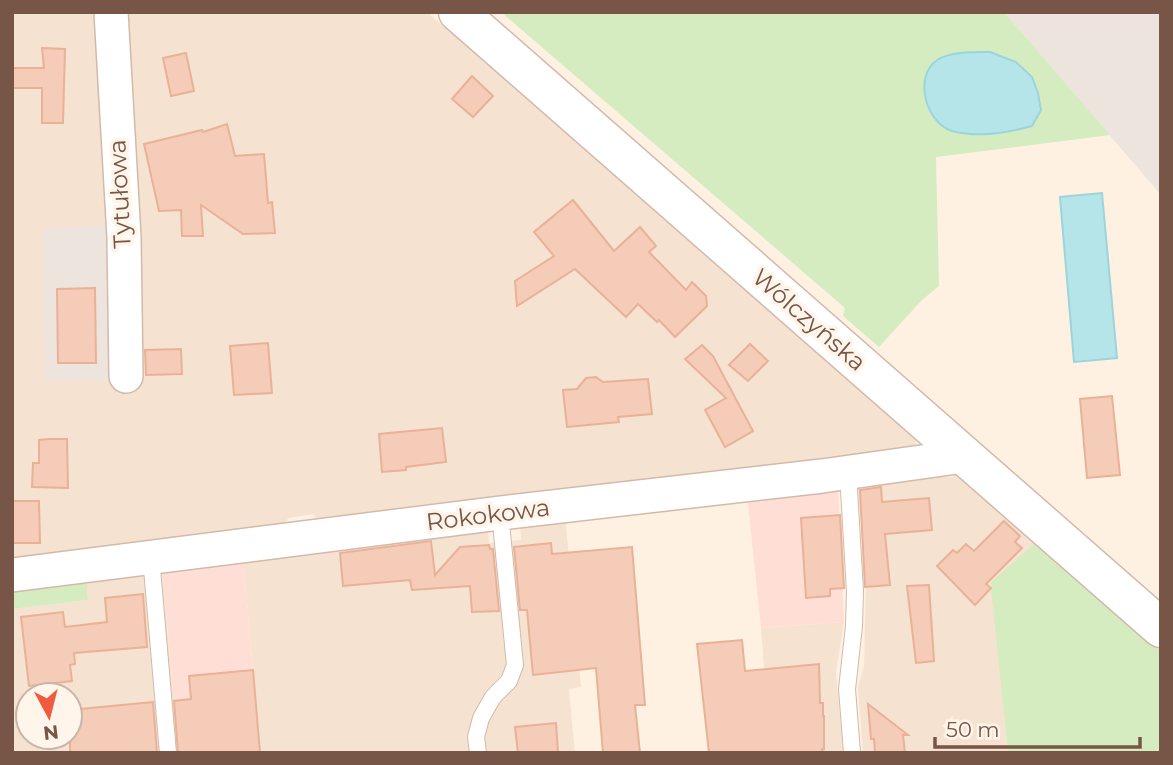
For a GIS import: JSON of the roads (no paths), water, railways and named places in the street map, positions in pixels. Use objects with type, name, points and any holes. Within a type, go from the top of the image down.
[{"type":"street","name":"Tytułowa","points":[[111,12],[124,237],[126,376]]},
{"type":"street","name":"Wólczyńska","points":[[458,12],[1161,628]]},
{"type":"street","name":"Rokokowa","points":[[12,575],[500,513],[848,473],[964,456]]},
{"type":"lane","points":[[848,473],[855,591],[847,688],[852,753]]},
{"type":"lane","points":[[478,753],[476,737],[481,718],[493,697],[509,681],[514,665],[500,513]]},
{"type":"lane","points":[[151,558],[168,753]]},
{"type":"water","points":[[990,52],[1016,62],[1032,77],[1041,110],[1032,126],[1002,133],[982,134],[952,131],[943,126],[935,119],[926,99],[924,88],[930,68],[937,60],[949,55]]},
{"type":"water","points":[[1102,193],[1117,358],[1074,362],[1060,197]]}]
